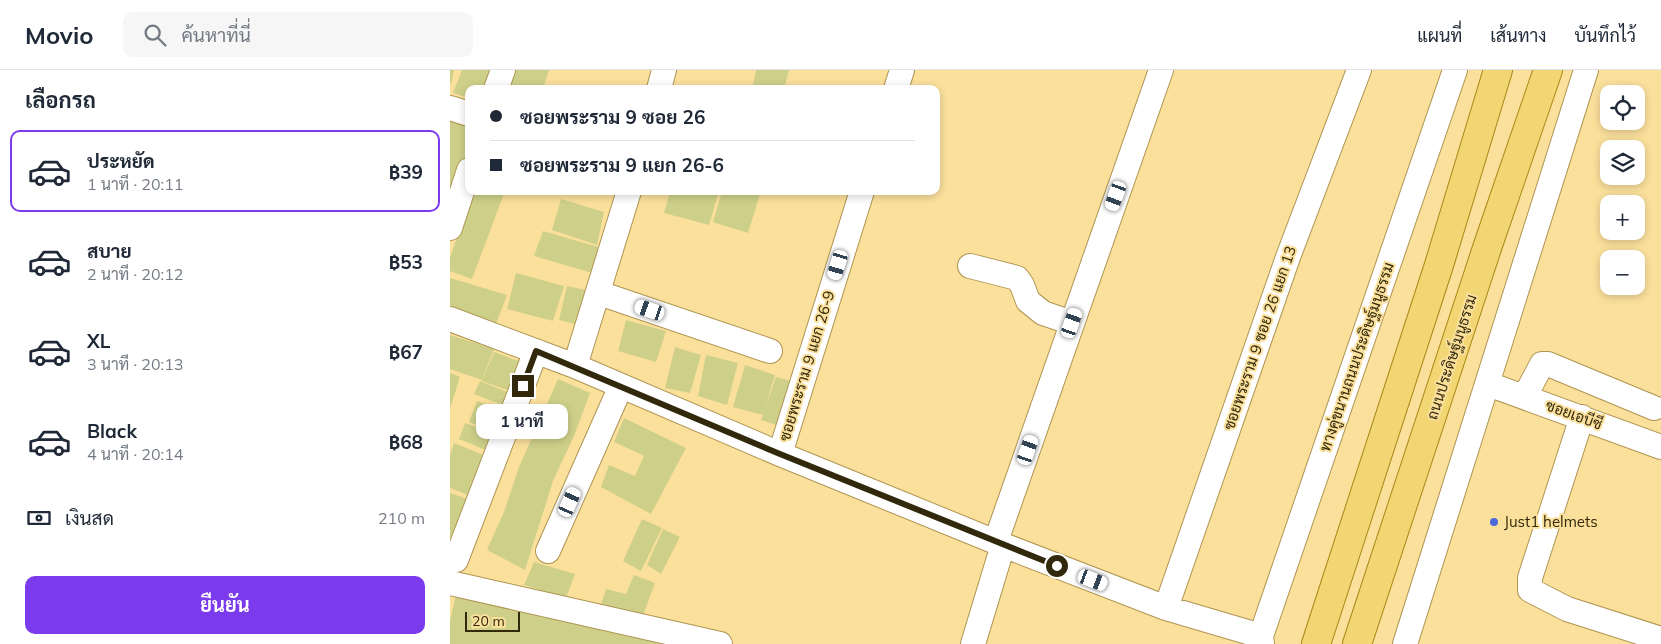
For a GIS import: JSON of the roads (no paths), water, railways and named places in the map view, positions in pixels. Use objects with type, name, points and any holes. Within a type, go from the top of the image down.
[{"type":"main road","points":[[1316,644],[1439,265],[1498,70]]},
{"type":"main road","name":"ถนนประดิษฐ์มนูธรรม","points":[[1357,644],[1548,70]]},
{"type":"street","points":[[497,85],[503,70]]},
{"type":"street","points":[[659,85],[664,70]]},
{"type":"street","points":[[897,85],[902,70]]},
{"type":"street","points":[[973,644],[999,543],[1072,323],[1161,70]]},
{"type":"street","name":"ซอยพระราม 9 ซอย 26 แยก 13","points":[[1166,608],[1288,257],[1359,70]]},
{"type":"street","name":"ทางคู่ขนานถนนประดิษฐ์มนูธรรม","points":[[1262,640],[1454,70]]},
{"type":"street","points":[[1405,644],[1586,70]]},
{"type":"street","points":[[450,108],[465,113]]},
{"type":"street","points":[[450,228],[465,182]]},
{"type":"street","points":[[575,366],[628,195]]},
{"type":"street","name":"ซอยพระราม 9 แยก 26-9","points":[[780,454],[861,195]]},
{"type":"street","points":[[970,266],[1017,278],[1028,301],[1043,313],[1072,323]]},
{"type":"street","points":[[599,293],[770,351]]},
{"type":"street","points":[[450,319],[575,366],[780,454],[999,543],[1166,608],[1262,640]]},
{"type":"street","points":[[536,351],[453,572],[720,644]]},
{"type":"street","points":[[1525,396],[1542,364],[1548,364],[1654,408]]},
{"type":"street","name":"ซอยเอบีซี","points":[[1488,384],[1661,447]]},
{"type":"street","points":[[548,551],[621,386]]},
{"type":"street","points":[[1582,417],[1530,578],[1530,590],[1567,609],[1661,639]]},
{"type":"place","name":"Just1 helmets","points":[[1494,522]]}]
